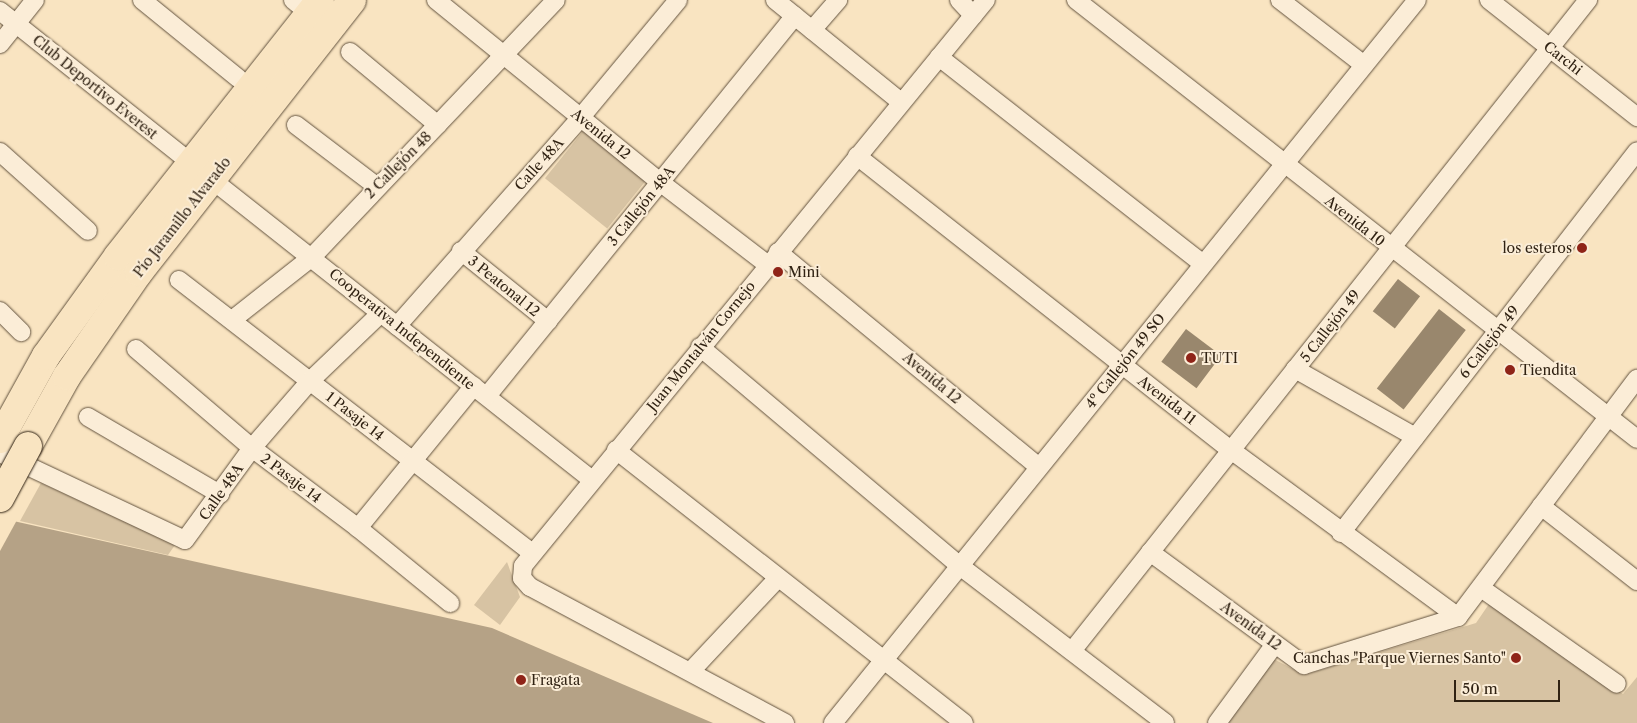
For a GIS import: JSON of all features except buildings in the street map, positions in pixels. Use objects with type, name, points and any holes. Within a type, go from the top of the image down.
[{"type":"highway","name":"Pío Jaramillo Alvarado","points":[[0,498],[66,376],[139,272],[352,0]]},
{"type":"highway","name":"Pío Jaramillo Alvarado","points":[[0,439],[46,356],[308,4]]},
{"type":"street","points":[[0,44],[35,0]]},
{"type":"street","points":[[142,0],[238,78]]},
{"type":"street","name":"Avenida 12","points":[[436,0],[660,182],[773,258],[1039,467]]},
{"type":"street","name":"2 Callejón 48","points":[[232,320],[312,257],[376,186],[506,55],[556,0]]},
{"type":"street","name":"Calle 48A","points":[[397,326],[461,251],[581,117],[678,0]]},
{"type":"street","points":[[775,0],[902,102]]},
{"type":"street","points":[[812,30],[838,0]]},
{"type":"street","points":[[959,0],[973,15]]},
{"type":"street","name":"Juan Montalván Cornejo","points":[[785,723],[691,671],[530,587],[522,578],[522,566],[531,552],[986,0]]},
{"type":"street","name":"Avenida 10","points":[[1076,0],[1390,249],[1637,439]]},
{"type":"street","points":[[1280,0],[1364,66]]},
{"type":"street","name":"4º Callejón 49 SO","points":[[832,723],[1417,0]]},
{"type":"street","name":"Carchi","points":[[1488,0],[1637,117]]},
{"type":"street","name":"5 Callejón 49","points":[[1072,651],[1588,0]]},
{"type":"street","name":"Club Deportivo Everest","points":[[0,11],[190,162]]},
{"type":"street","name":"3 Callejón 48A","points":[[358,528],[414,462],[548,321],[795,16]]},
{"type":"street","points":[[350,52],[438,125]]},
{"type":"street","points":[[939,57],[1204,264]]},
{"type":"street","points":[[296,124],[376,186]]},
{"type":"street","name":"6 Callejón 49","points":[[1341,533],[1637,151]]},
{"type":"street","points":[[0,152],[88,231]]},
{"type":"street","name":"Avenida 11","points":[[857,156],[1231,450],[1341,533],[1458,617]]},
{"type":"street","name":"Cooperativa Independiente","points":[[211,179],[592,479]]},
{"type":"street","name":"3 Peatonal 12","points":[[461,251],[548,321]]},
{"type":"street","name":"1 Pasaje 14","points":[[179,280],[531,552]]},
{"type":"street","points":[[0,310],[20,332]]},
{"type":"street","name":"Calle 48A","points":[[0,453],[185,540],[252,448],[310,381],[381,313]]},
{"type":"street","points":[[700,348],[960,566],[1072,651],[1153,720]]},
{"type":"street","name":"2 Pasaje 14","points":[[136,349],[252,448],[358,528],[450,603]]},
{"type":"street","points":[[1295,369],[1415,437]]},
{"type":"street","points":[[1458,617],[1637,379]]},
{"type":"street","points":[[88,417],[220,494]]},
{"type":"street","points":[[616,450],[882,661],[964,723]]},
{"type":"street","points":[[1541,506],[1637,580]]},
{"type":"street","name":"Avenida 12","points":[[1150,552],[1304,665],[1458,617]]},
{"type":"street","points":[[691,671],[778,578]]},
{"type":"street","points":[[1481,588],[1617,684]]},
{"type":"street","points":[[1216,723],[1275,644]]},
{"type":"shaded area","points":[[584,130],[646,180],[607,229],[545,178]]},
{"type":"shaded area","points":[[41,483],[175,545],[168,555],[20,521]]},
{"type":"shaded area","points":[[0,518],[492,628],[713,723],[0,723]]},
{"type":"shaded area","points":[[507,562],[520,597],[500,625],[474,605]]},
{"type":"shaded area","points":[[1489,604],[1623,694],[1637,677],[1637,723],[1215,723],[1268,656],[1304,675],[1476,623]]},
{"type":"pier","points":[[0,516],[17,520],[0,551]]},
{"type":"place","name":"los esteros","points":[[1582,248]]},
{"type":"place","name":"Mini","points":[[778,272]]},
{"type":"place","name":"TUTI","points":[[1191,358]]},
{"type":"place","name":"Tiendita","points":[[1510,370]]},
{"type":"place","name":"Canchas \"Parque Viernes Santo\"","points":[[1516,658]]},
{"type":"place","name":"Fragata","points":[[521,680]]}]
